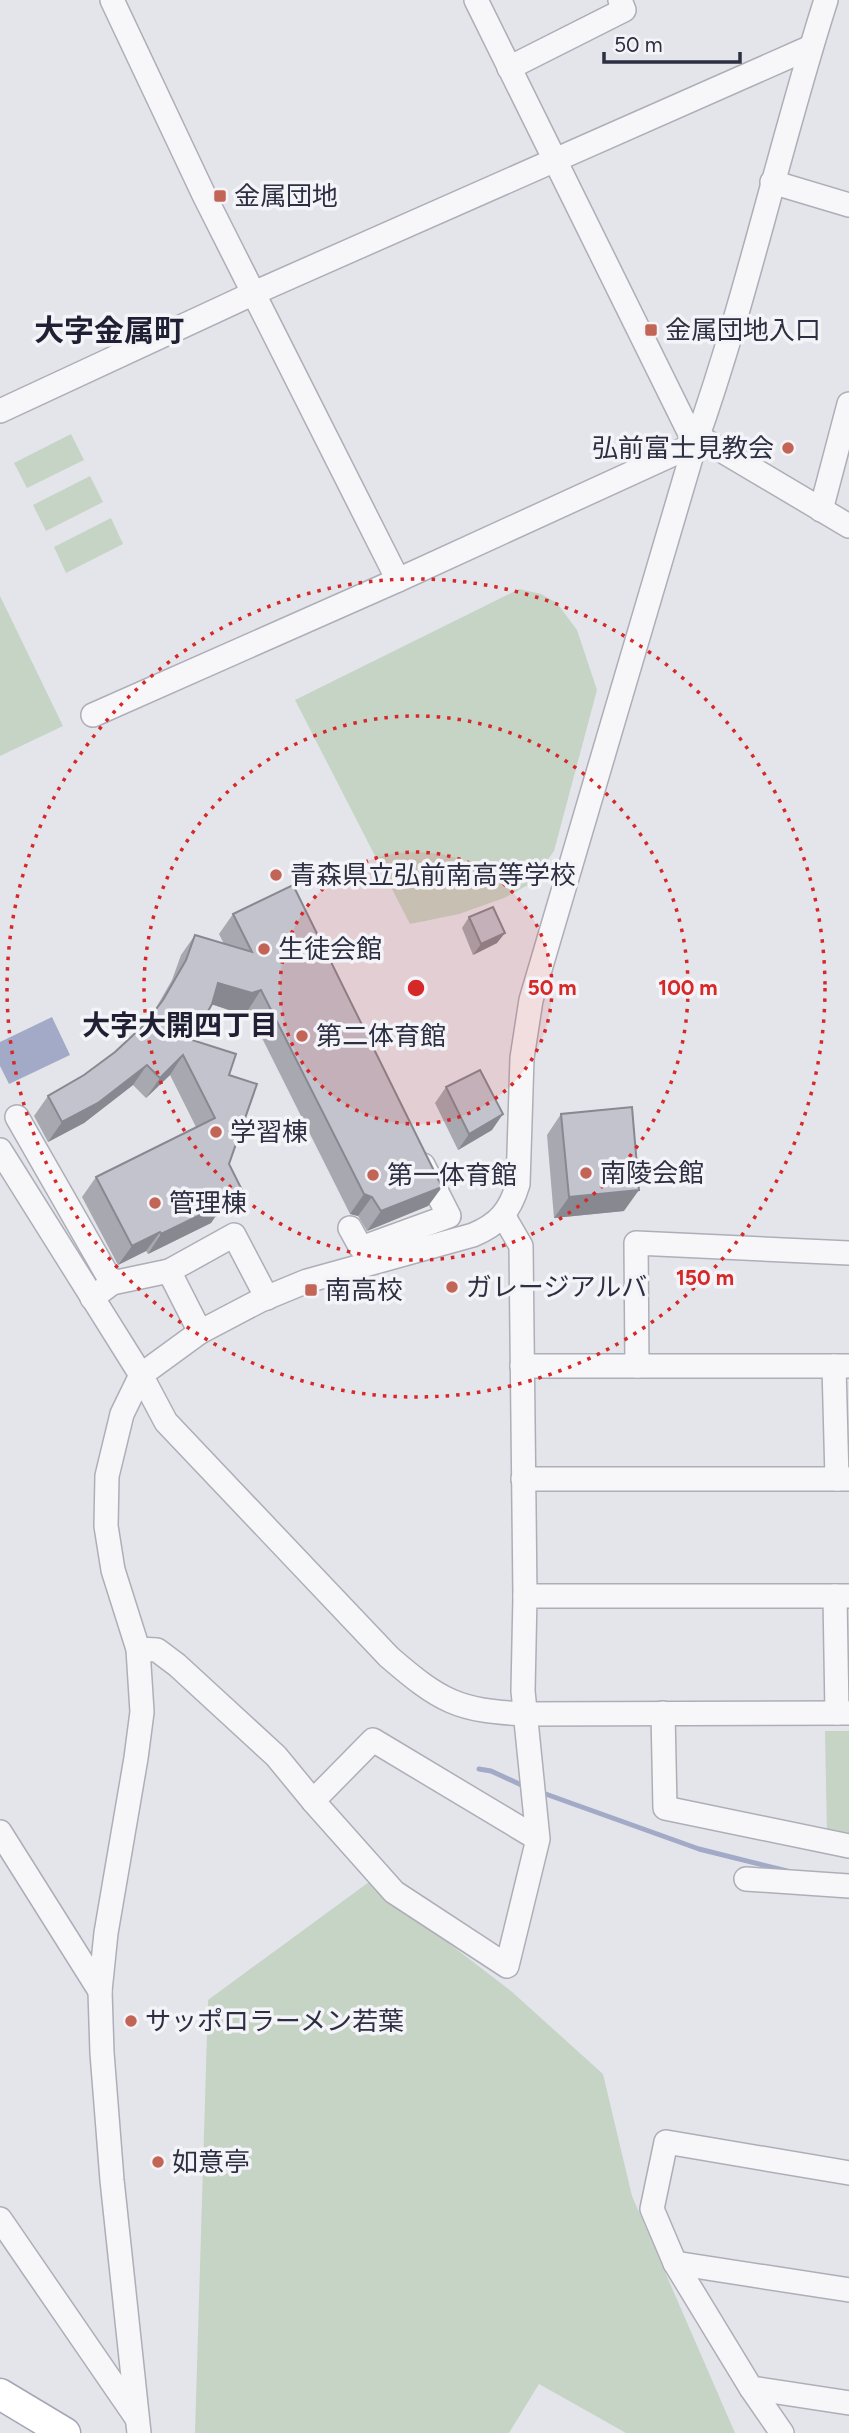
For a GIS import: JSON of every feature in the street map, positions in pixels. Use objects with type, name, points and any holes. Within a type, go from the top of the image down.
[{"type":"main road","points":[[0,2393],[65,2433]]},
{"type":"street","points":[[112,0],[254,293],[398,580]]},
{"type":"street","points":[[475,0],[695,444]]},
{"type":"street","points":[[509,68],[624,10],[620,0]]},
{"type":"street","points":[[351,1228],[361,1248],[473,1235],[491,1228],[513,1202],[518,1184],[522,1058],[531,1000],[695,444],[714,392],[757,249],[772,183],[826,0]]},
{"type":"street","points":[[0,411],[254,293],[811,47]]},
{"type":"street","points":[[772,183],[849,205]]},
{"type":"street","points":[[821,510],[849,404]]},
{"type":"street","points":[[93,715],[704,440],[849,526]]},
{"type":"street","points":[[16,1117],[112,1283]]},
{"type":"street","points":[[139,2426],[112,2180],[100,1991],[106,1933],[122,1848],[142,1712],[138,1649],[113,1570],[106,1526],[107,1476],[122,1414],[141,1375],[200,1332],[267,1298],[407,1243],[449,1216],[413,1144]]},
{"type":"street","points":[[0,1150],[141,1375],[166,1422],[389,1657],[417,1681],[446,1700],[492,1712],[843,1713],[842,1596],[525,1596]]},
{"type":"street","points":[[22,1185],[47,1170]]},
{"type":"street","points":[[138,1649],[156,1650],[177,1665],[276,1756],[394,1892],[508,1966],[538,1839],[523,1690],[525,1596],[521,1246],[503,1215]]},
{"type":"street","points":[[92,1298],[112,1283],[169,1271],[234,1235],[267,1298]]},
{"type":"street","points":[[637,1366],[636,1243],[849,1253]]},
{"type":"street","points":[[169,1271],[200,1332]]},
{"type":"street","points":[[522,1366],[842,1366],[843,1479],[523,1479]]},
{"type":"street","points":[[663,1713],[665,1808],[849,1846]]},
{"type":"street","points":[[313,1801],[373,1740],[538,1839]]},
{"type":"street","points":[[0,1832],[100,1991]]},
{"type":"street","points":[[746,1879],[849,1886]]},
{"type":"street","points":[[782,2433],[751,2388],[675,2263],[652,2209],[666,2142],[849,2173]]},
{"type":"street","points":[[0,2218],[139,2426]]},
{"type":"street","points":[[675,2263],[849,2290]]},
{"type":"street","points":[[751,2388],[849,2403]]},
{"type":"green space","points":[[71,434],[84,460],[27,488],[14,463]]},
{"type":"green space","points":[[90,476],[103,502],[46,531],[33,505]]},
{"type":"green space","points":[[111,518],[123,544],[66,573],[54,547]]},
{"type":"green space","points":[[519,589],[541,594],[557,603],[577,630],[597,690],[554,851],[530,884],[504,898],[459,914],[410,924],[295,700]]},
{"type":"green space","points":[[0,596],[63,726],[0,756]]},
{"type":"green space","points":[[825,1731],[849,1731],[849,1836],[827,1834]]},
{"type":"green space","points":[[369,1882],[511,1991],[603,2074],[632,2196],[735,2433],[626,2433],[539,2384],[509,2433],[195,2433],[208,2000]]},
{"type":"water","points":[[52,1017],[70,1055],[9,1084],[0,1066],[0,1042]]},
{"type":"building","points":[[293,885],[442,1187],[381,1211],[372,1197],[364,1194],[261,990],[252,993],[218,983],[212,1004],[192,1040],[236,1054],[229,1075],[257,1084],[229,1164],[242,1190],[223,1200],[225,1203],[132,1246],[96,1177],[215,1118],[183,1055],[160,1078],[147,1065],[98,1103],[62,1122],[48,1096],[84,1075],[115,1052],[144,1025],[163,1000],[186,960],[195,935],[252,952],[233,914]]},
{"type":"building","points":[[493,907],[505,933],[481,944],[469,917]]},
{"type":"building","points":[[480,1070],[503,1114],[469,1134],[446,1087]]},
{"type":"building","points":[[632,1107],[639,1190],[569,1197],[561,1114]]},
{"type":"waterway","points":[[479,1769],[491,1771],[528,1788]]},
{"type":"waterway","points":[[540,1792],[699,1849],[787,1871]]},
{"type":"place","name":"金属団地","points":[[220,196]]},
{"type":"place","name":"金属団地入口","points":[[651,330]]},
{"type":"place","name":"弘前富士見教会","points":[[788,448]]},
{"type":"place","name":"青森県立弘前南高等学校","points":[[276,875]]},
{"type":"place","name":"生徒会館","points":[[264,949]]},
{"type":"place","name":"第二体育館","points":[[302,1036]]},
{"type":"place","name":"学習棟","points":[[216,1132]]},
{"type":"place","name":"南陵会館","points":[[586,1173]]},
{"type":"place","name":"第一体育館","points":[[373,1175]]},
{"type":"place","name":"管理棟","points":[[155,1203]]},
{"type":"place","name":"ガレージアルバ","points":[[452,1287]]},
{"type":"place","name":"南高校","points":[[311,1290]]},
{"type":"place","name":"サッポロラーメン若葉","points":[[131,2021]]},
{"type":"place","name":"如意亭","points":[[158,2162]]},
{"type":"district","name":"大字金属町","points":[[109,330]]},
{"type":"district","name":"大字大開四丁目","points":[[180,1025]]}]
